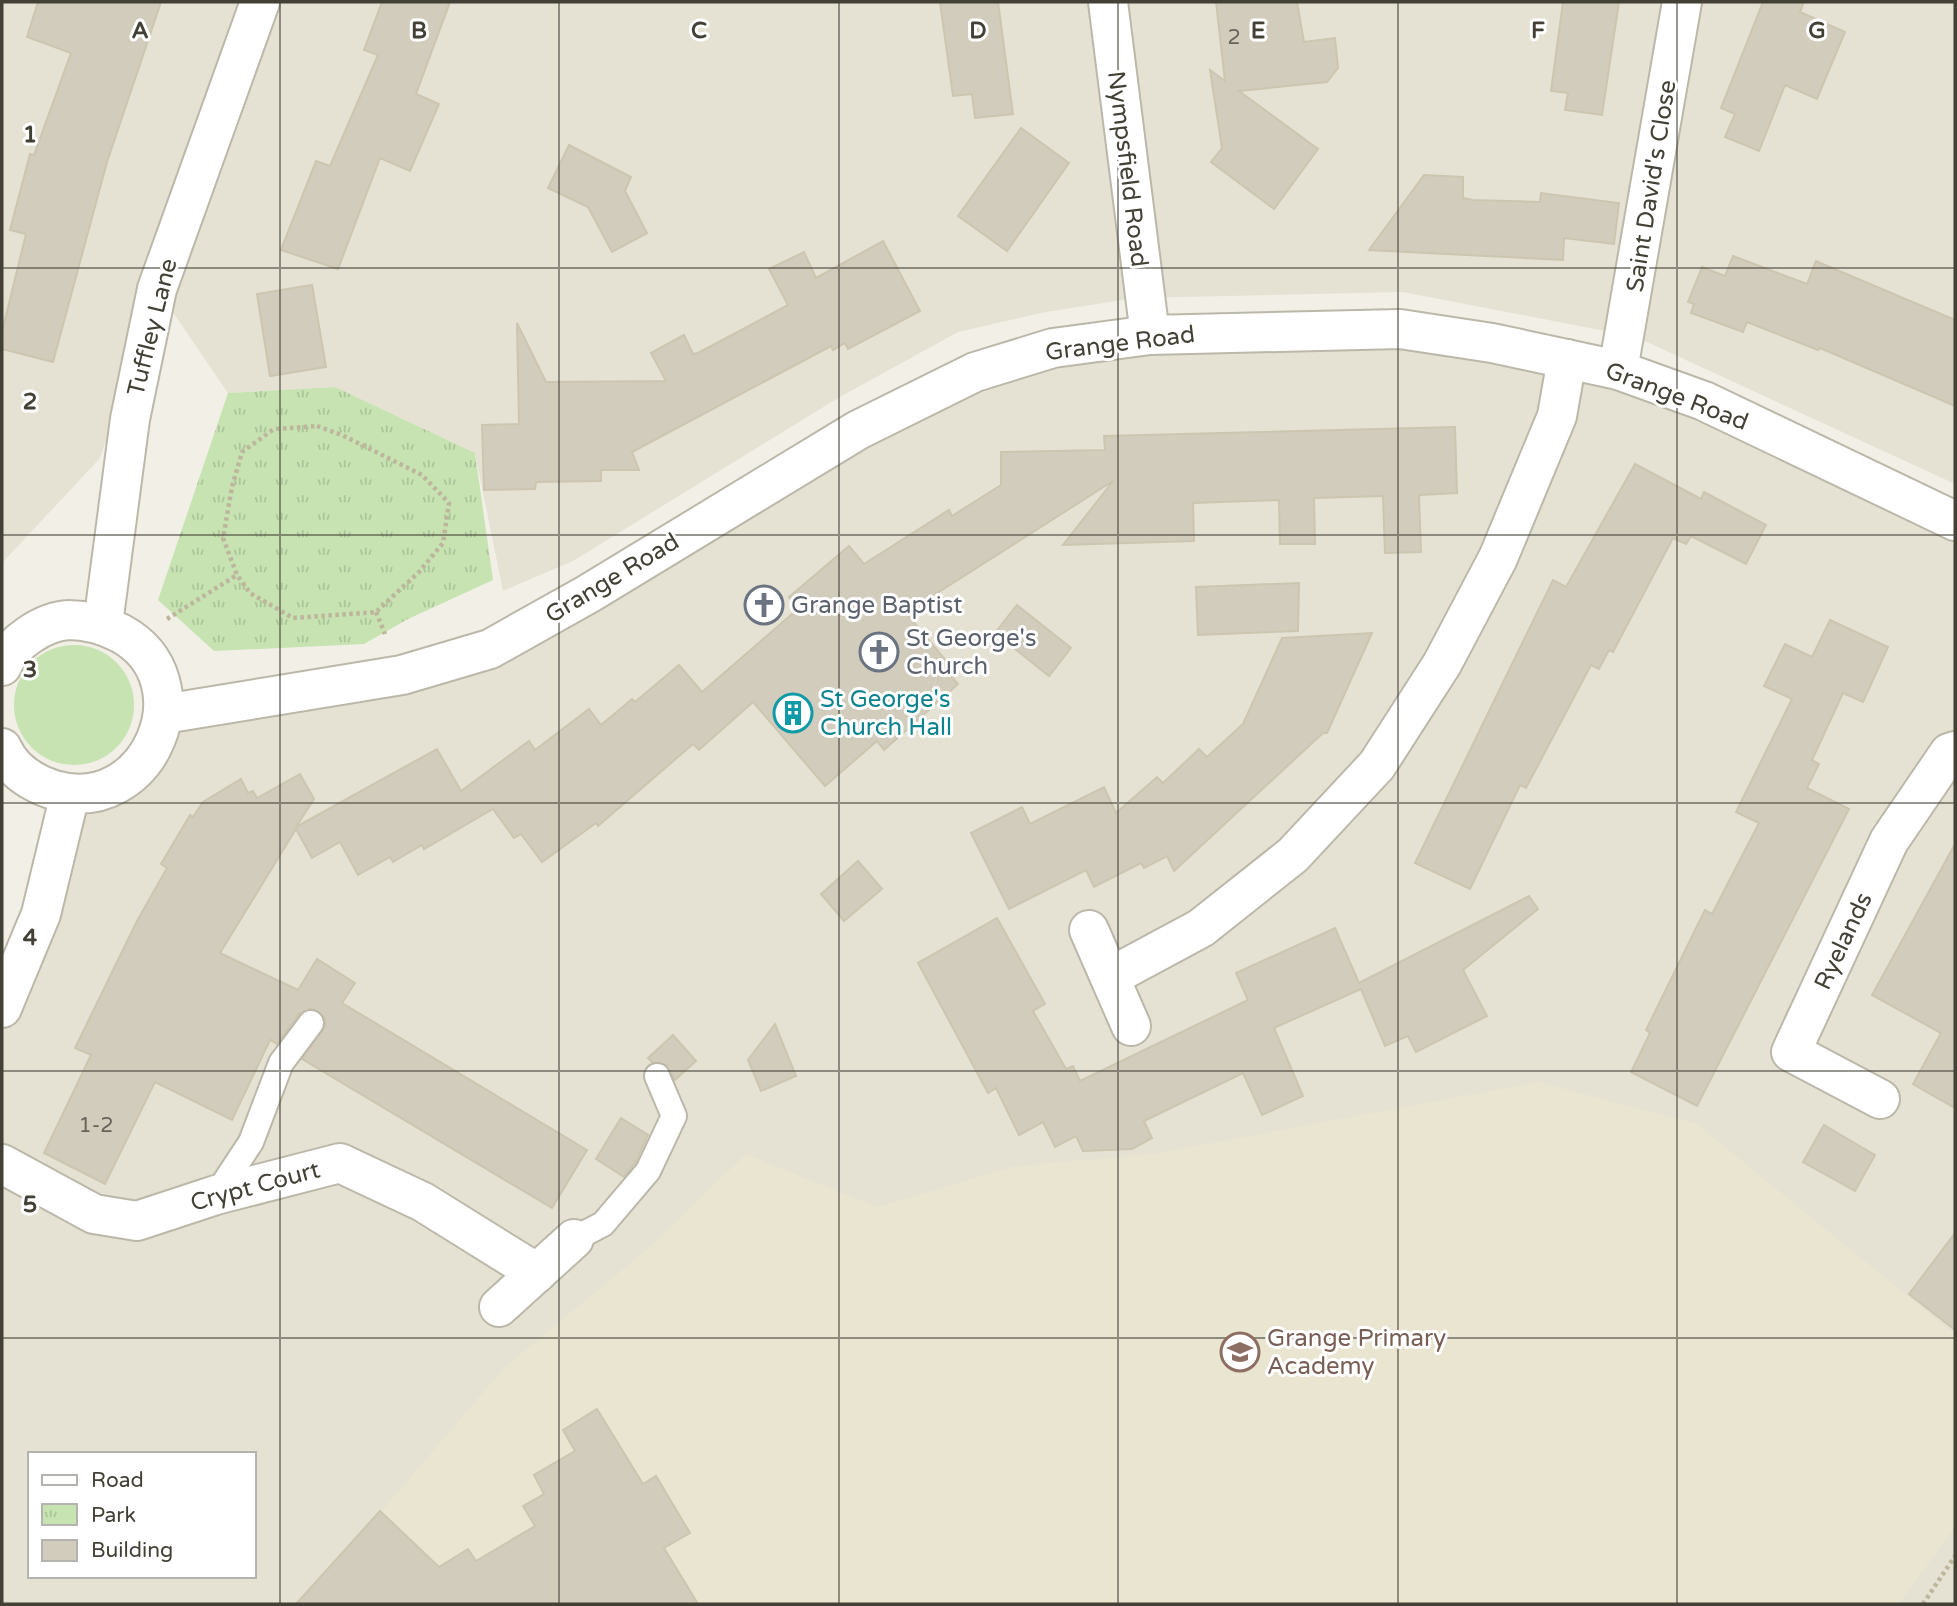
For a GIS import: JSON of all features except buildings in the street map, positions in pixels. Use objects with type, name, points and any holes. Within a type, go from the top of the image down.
[{"type":"street","name":"Tuffley Lane","points":[[118,632],[130,419],[157,289],[260,2]]},
{"type":"street","name":"Nympsfield Road","points":[[1108,2],[1150,335]]},
{"type":"street","name":"Saint David's Close","points":[[1618,370],[1682,2]]},
{"type":"street","name":"Grange Road","points":[[164,714],[402,675],[490,649],[589,594],[858,430],[975,372],[1053,348],[1150,335],[1400,329],[1492,343],[1618,370],[1704,401],[1955,521]]},
{"type":"street","points":[[1110,977],[1201,928],[1283,863],[1377,765],[1442,664],[1499,558],[1556,416],[1567,359]]},
{"type":"street","points":[[2,666],[5,659],[33,632],[67,620],[118,632],[158,675],[164,714],[152,752],[125,780],[98,792],[70,794],[34,783],[6,758],[2,748]]},
{"type":"street","name":"Ryelands","points":[[1880,1099],[1791,1052],[1889,841],[1949,753],[1955,751]]},
{"type":"street","points":[[2,1008],[41,914],[70,794]]},
{"type":"street","points":[[1089,930],[1131,1026]]},
{"type":"street","name":"Crypt Court","points":[[2,1164],[94,1214],[137,1221],[216,1195],[340,1163],[423,1202],[537,1273]]},
{"type":"street","points":[[499,1307],[574,1239]]},
{"type":"lane","points":[[216,1195],[251,1142],[281,1063],[311,1023]]},
{"type":"lane","points":[[574,1239],[603,1224],[648,1171],[674,1115],[657,1076]]},
{"type":"path","points":[[317,426],[342,435],[422,475],[449,503],[443,543],[419,572],[376,612],[293,618],[250,593],[237,575],[223,538],[232,487],[242,452],[274,429],[317,426]]},
{"type":"path","points":[[118,632],[237,575]]},
{"type":"path","points":[[1923,1604],[1955,1556]]},
{"type":"shaded area","points":[[2,2],[252,2],[100,458],[2,563]]},
{"type":"shaded area","points":[[260,2],[1955,2],[1955,484],[1636,337],[1403,292],[1135,298],[1046,312],[958,332],[838,398],[573,561],[503,591],[475,453],[335,387],[228,393],[157,289]]},
{"type":"shaded area","points":[[1248,331],[1618,370],[1955,521],[1955,1604],[2,1604],[2,1008],[70,794],[125,780],[164,714],[402,675],[975,372]]},
{"type":"shaded area","name":"Grange Primary Academy","points":[[1538,1082],[1697,1124],[1955,1335],[1955,1527],[1899,1604],[302,1604],[504,1368],[645,1251],[746,1154],[878,1207],[1015,1166],[1153,1154]]},
{"type":"green space","points":[[335,387],[475,453],[493,580],[408,619],[364,644],[214,651],[158,600],[228,393]]},
{"type":"green space","points":[[74,645],[97,649],[117,662],[130,682],[134,705],[130,728],[117,748],[97,761],[74,765],[51,761],[31,748],[18,728],[14,705],[18,682],[31,662],[51,649]]},
{"type":"place","name":"Grange Baptist","points":[[764,605]]},
{"type":"place","name":"St George's Church","points":[[879,652]]},
{"type":"place","name":"St George's Church Hall","points":[[793,713]]},
{"type":"place","name":"Grange Primary Academy","points":[[1240,1352]]}]
